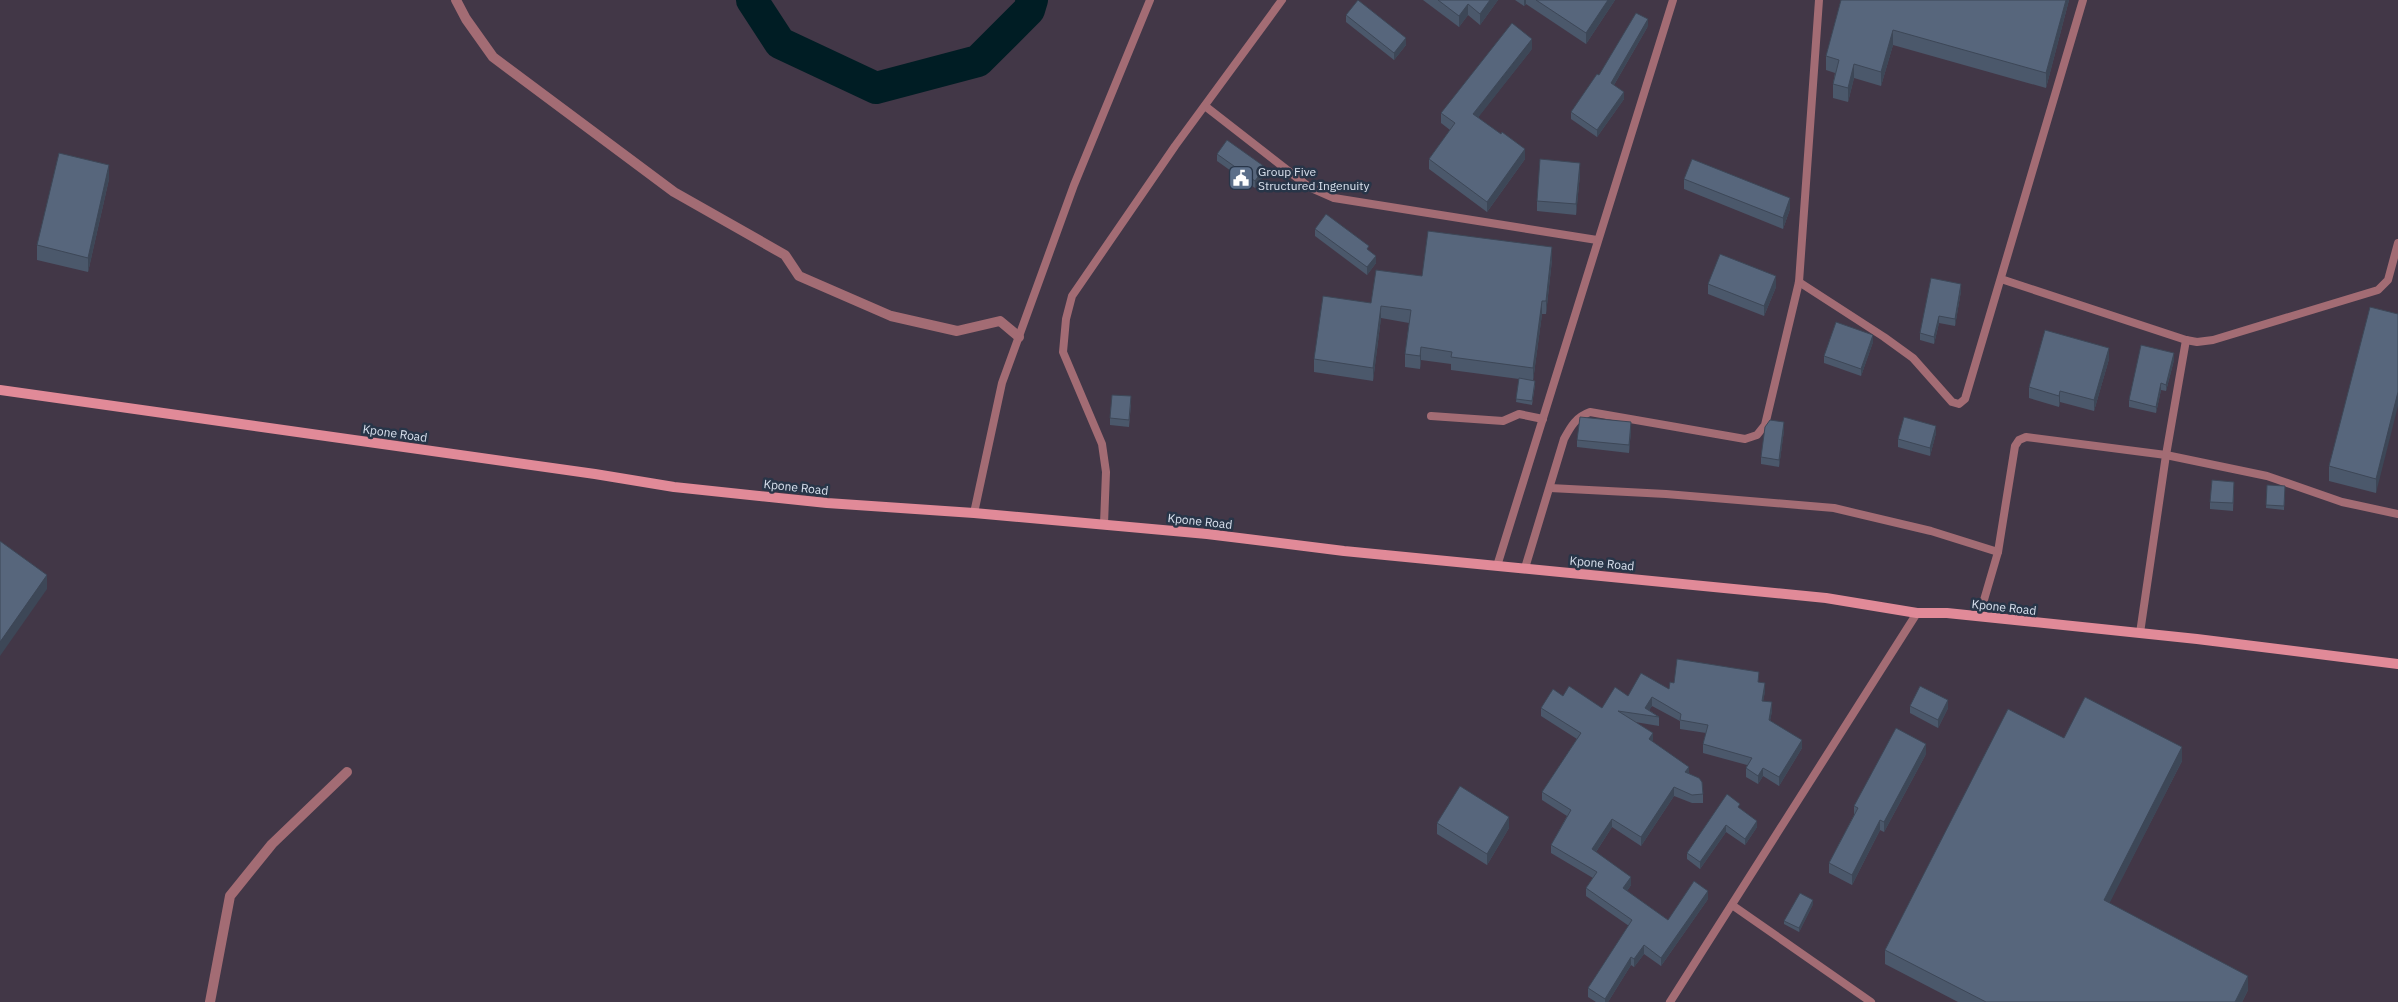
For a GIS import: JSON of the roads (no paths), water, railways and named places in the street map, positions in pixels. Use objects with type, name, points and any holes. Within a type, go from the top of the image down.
[{"type":"main road","name":"Kpone Road","points":[[0,390],[595,474],[674,487],[827,502],[1104,524],[1497,566],[1826,598],[1917,614],[1947,613],[2140,633],[2398,664]]},
{"type":"street","points":[[456,0],[466,19],[493,57],[674,192],[785,255],[799,276],[891,316],[957,330],[1000,321],[1019,338]]},
{"type":"street","points":[[210,1002],[230,896],[272,844],[347,772]]},
{"type":"lane","points":[[974,513],[1002,383],[1074,185],[1150,0]]},
{"type":"lane","points":[[1104,524],[1106,472],[1102,444],[1063,352],[1066,319],[1072,296],[1282,0]]},
{"type":"lane","points":[[1497,566],[1673,0]]},
{"type":"lane","points":[[1525,568],[1568,431],[1581,415],[1590,412],[1745,439],[1757,436],[1765,425],[1798,282],[1819,0]]},
{"type":"lane","points":[[1798,282],[1884,337],[1913,358],[1952,402],[1959,404],[1965,399],[1972,382],[2083,0]]},
{"type":"lane","points":[[1205,106],[1309,187],[1334,198],[1597,240]]},
{"type":"lane","points":[[2001,280],[2197,342],[2213,340],[2378,290],[2388,280],[2398,243]]},
{"type":"lane","points":[[2140,633],[2166,454],[2186,340]]},
{"type":"lane","points":[[1431,416],[1503,421],[1519,414],[1543,419]]},
{"type":"lane","points":[[1979,617],[1998,552],[2016,446],[2022,438],[2166,454],[2267,476],[2342,502],[2398,514]]},
{"type":"lane","points":[[1550,488],[1666,494],[1834,508],[1931,531],[1998,552]]},
{"type":"lane","points":[[1670,1002],[1917,614]]},
{"type":"lane","points":[[1732,905],[1870,1002]]},
{"type":"waterway","points":[[752,0],[780,43],[876,88],[978,61],[1029,10],[1032,0]]},
{"type":"place","name":"Group Five Structured Ingenuity","points":[[1241,178]]}]
